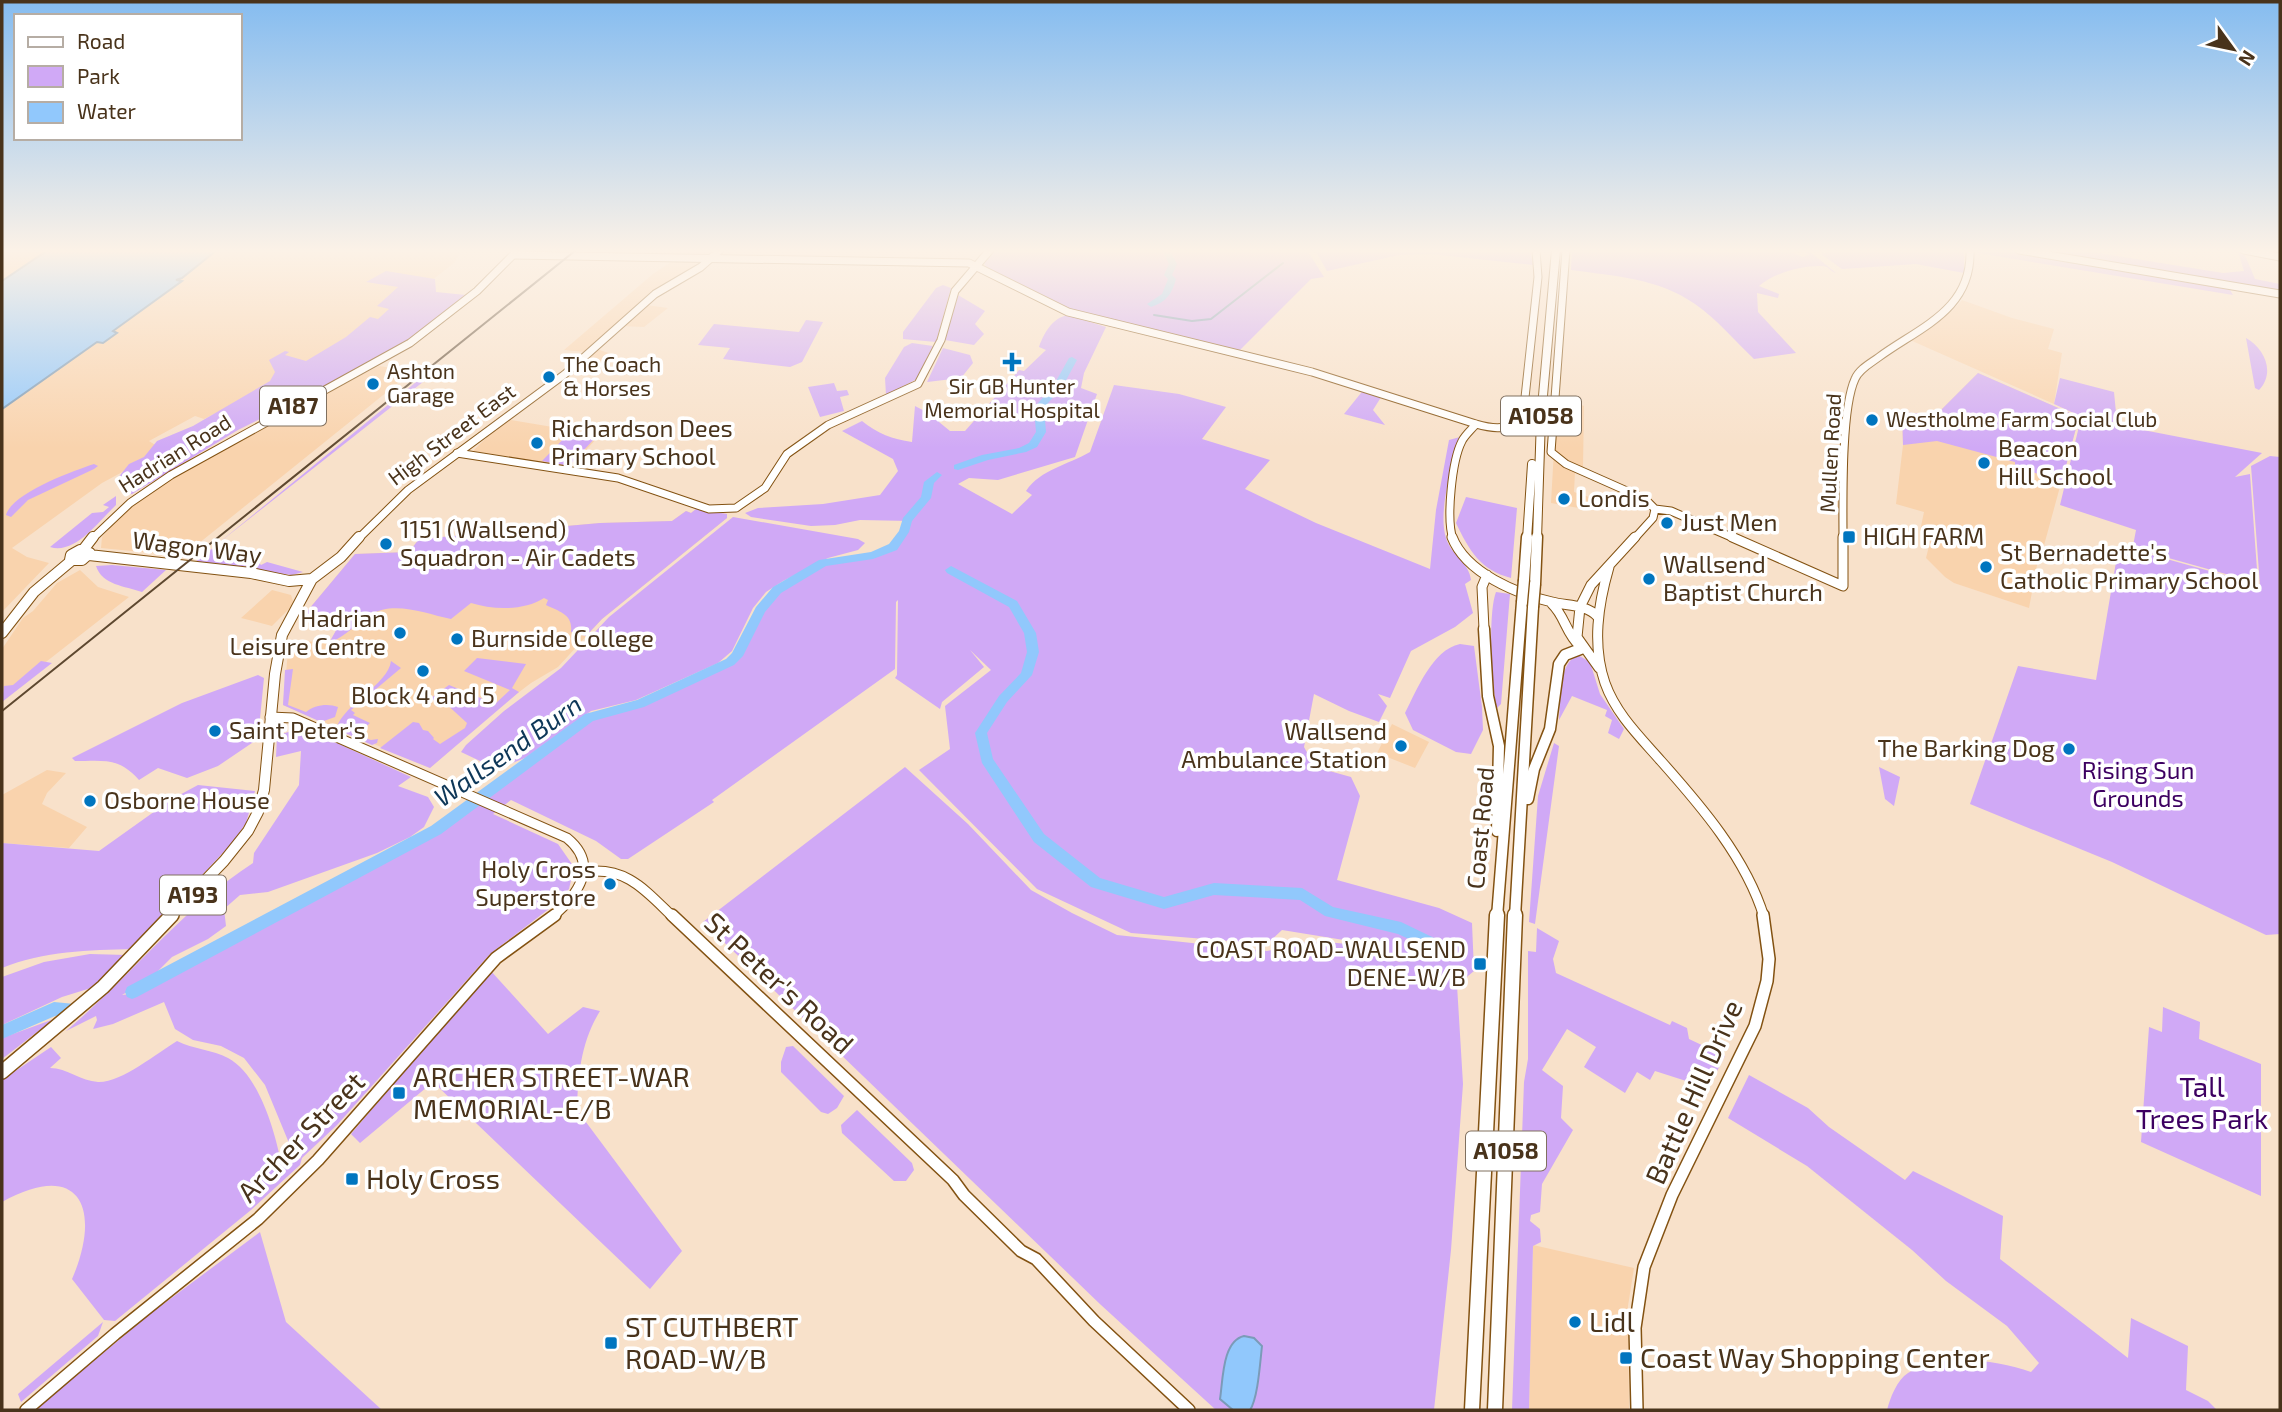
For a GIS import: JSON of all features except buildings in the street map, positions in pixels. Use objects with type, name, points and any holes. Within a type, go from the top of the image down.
[{"type":"highway","name":"Coast Road","points":[[1530,582],[1534,418],[1544,316]]},
{"type":"highway","name":"Coast Road","points":[[1472,1410],[1494,957],[1528,605],[1550,316]]},
{"type":"highway","name":"Coast Road","points":[[1495,1410],[1528,605]]},
{"type":"highway","points":[[1484,629],[1488,696],[1499,746],[1494,957]]},
{"type":"highway","points":[[1516,892],[1530,787],[1550,729],[1558,669],[1565,655],[1583,648]]},
{"type":"highway","points":[[1465,1410],[1482,1232]]},
{"type":"main road","name":"Hadrian Road","points":[[86,552],[110,517],[141,494],[247,430],[417,340],[446,316]]},
{"type":"main road","name":"High Street East","points":[[306,582],[341,557],[391,505],[565,374],[630,316]]},
{"type":"main road","points":[[2,633],[34,592],[71,561],[82,560],[86,552]]},
{"type":"main road","name":"Wagon Way","points":[[86,552],[306,582]]},
{"type":"main road","name":"A193","points":[[3,1071],[48,1036],[118,973],[242,839],[258,813],[263,798],[270,718],[282,635],[303,599],[306,582]]},
{"type":"street","points":[[457,453],[618,478],[709,509],[723,511],[745,505],[762,491],[778,465],[791,451],[837,420],[914,387],[923,378],[941,341],[948,316]]},
{"type":"street","points":[[1084,316],[1312,372],[1493,428],[1512,426],[1523,416],[1534,316]]},
{"type":"street","points":[[1561,316],[1551,442],[1554,456],[1645,499],[1655,509]]},
{"type":"street","name":"Mullen Road","points":[[1655,509],[1671,511],[1843,586],[1848,431],[1853,383],[1859,372],[1887,349],[1938,316]]},
{"type":"street","points":[[1476,424],[1460,446],[1449,523],[1452,538],[1461,554],[1486,575],[1551,603],[1594,612],[1598,621],[1595,641],[1583,648]]},
{"type":"street","name":"Battle Hill Drive","points":[[1580,607],[1591,585],[1653,518],[1655,509]]},
{"type":"street","name":"Battle Hill Drive","points":[[1609,567],[1598,621],[1602,672],[1611,696],[1628,723],[1674,775],[1743,869],[1761,905],[1770,947],[1766,988],[1750,1039],[1650,1249],[1637,1308],[1637,1410]]},
{"type":"street","points":[[1484,629],[1482,587],[1486,575]]},
{"type":"street","points":[[1551,603],[1560,612],[1567,634],[1583,648]]},
{"type":"street","points":[[1580,607],[1576,629],[1583,648]]},
{"type":"street","name":"Battle Hill Drive","points":[[1583,648],[1602,672]]},
{"type":"street","points":[[270,718],[293,718],[544,826],[578,847],[584,859],[584,872]]},
{"type":"street","name":"St Peter's Road","points":[[584,872],[604,868],[618,871],[664,908],[953,1180],[973,1204],[1021,1251],[1036,1259],[1094,1321],[1189,1410]]},
{"type":"street","name":"Archer Street","points":[[26,1410],[115,1334],[250,1226],[291,1188],[496,958],[567,903],[580,884],[584,872]]},
{"type":"shaded area","points":[[134,316],[386,316],[343,349],[204,419],[195,416],[149,441],[163,450],[102,483],[12,548],[27,557],[49,563],[2,612],[2,409],[97,342],[103,343],[112,332]]},
{"type":"shaded area","points":[[604,316],[658,316],[644,327],[619,326],[597,349],[614,355],[595,374],[567,369],[585,352],[564,350]]},
{"type":"shaded area","points":[[1945,316],[2006,316],[2054,329],[2048,349],[2062,353],[2054,404],[1910,340]]},
{"type":"shaded area","points":[[379,366],[413,371],[183,556],[101,548],[102,537],[121,515],[170,479],[256,428]]},
{"type":"shaded area","name":"Beacon Hill School","points":[[1978,373],[2079,417],[2043,549],[2040,549],[2029,608],[1954,583],[1945,577],[1926,558],[1932,534],[1920,531],[1924,512],[1896,504],[1903,445],[1902,412],[1936,415]]},
{"type":"shaded area","points":[[1557,396],[1584,406],[1583,467],[1575,472],[1574,492],[1592,498],[1584,509],[1551,503]]},
{"type":"shaded area","name":"Richardson Dees Primary School","points":[[505,419],[600,435],[570,467],[473,451]]},
{"type":"shaded area","name":"Burnside College","points":[[696,509],[727,514],[727,518],[602,619],[558,667],[531,683],[493,712],[430,768],[283,705],[289,641],[330,642],[339,625],[299,621],[355,554],[409,552],[419,539],[600,523],[672,521],[686,511],[691,513]]},
{"type":"shaded area","points":[[80,570],[98,587],[129,597],[19,683],[2,691],[2,649],[23,618],[33,611],[57,583]]},
{"type":"shaded area","points":[[272,590],[291,595],[293,601],[291,607],[272,626],[241,618]]},
{"type":"shaded area","points":[[1392,724],[1429,742],[1415,768],[1377,753]]},
{"type":"shaded area","points":[[47,770],[66,773],[47,793],[42,804],[87,827],[69,848],[2,843],[2,795]]},
{"type":"shaded area","points":[[1533,1245],[1634,1268],[1628,1306],[1629,1410],[1529,1410]]},
{"type":"green space","points":[[381,316],[443,316],[428,329],[366,366],[238,430],[132,494],[124,495],[117,479],[129,464],[144,457],[157,441],[193,426],[270,381],[275,372],[269,360],[285,351],[289,352],[285,355],[306,361],[346,337],[370,317],[378,319]]},
{"type":"green space","points":[[915,316],[943,316],[936,342],[903,339],[903,332]]},
{"type":"green space","points":[[952,316],[981,316],[975,324],[984,334],[974,345],[945,340]]},
{"type":"green space","points":[[1071,316],[1106,327],[1084,373],[1081,388],[1097,394],[1075,457],[998,480],[969,478],[958,484],[1012,514],[1032,495],[1026,491],[1039,477],[1090,452],[1114,385],[1179,394],[1226,407],[1202,439],[1270,460],[1245,489],[1316,523],[1430,569],[1436,510],[1449,440],[1460,437],[1456,444],[1443,517],[1448,544],[1470,574],[1471,580],[1465,584],[1473,613],[1455,627],[1411,651],[1390,698],[1378,694],[1387,706],[1379,722],[1314,694],[1304,747],[1315,767],[1351,777],[1360,796],[1337,880],[1439,908],[1472,923],[1474,971],[1457,985],[1463,1084],[1451,1250],[1434,1410],[1216,1410],[1101,1305],[703,922],[905,767],[968,824],[1031,890],[1117,935],[1267,951],[1277,949],[1278,942],[1323,942],[1350,945],[1403,963],[1350,941],[1282,930],[1267,944],[1131,933],[1037,889],[919,770],[950,749],[945,706],[991,670],[970,650],[984,667],[942,702],[940,709],[895,678],[898,600],[895,669],[712,800],[714,802],[628,859],[621,859],[596,841],[511,800],[493,814],[558,844],[574,867],[569,889],[554,905],[490,954],[337,1125],[302,1158],[300,1165],[251,1210],[115,1321],[104,1320],[72,1279],[85,1232],[84,1213],[78,1198],[67,1189],[50,1186],[29,1190],[2,1202],[2,1080],[51,1047],[61,1058],[50,1068],[92,1081],[107,1081],[128,1073],[177,1041],[222,1055],[239,1066],[258,1092],[265,1107],[282,1167],[301,1158],[289,1143],[265,1085],[244,1058],[221,1046],[193,1040],[175,1029],[164,1002],[113,1024],[93,1029],[96,1016],[66,1031],[203,901],[253,863],[254,853],[299,785],[301,751],[276,757],[277,736],[302,727],[411,777],[398,786],[428,797],[434,807],[424,827],[377,853],[268,892],[240,895],[224,909],[226,926],[208,939],[172,957],[151,978],[122,995],[130,994],[435,832],[591,718],[639,706],[728,665],[741,654],[748,634],[766,605],[780,591],[829,563],[866,559],[893,550],[911,521],[860,520],[811,526],[751,517],[745,513],[758,508],[823,504],[880,495],[898,471],[893,459],[842,431],[862,421],[886,435],[912,442],[915,406],[940,419],[939,422],[950,431],[965,431],[1019,370],[1024,371],[1046,350],[1039,347],[1046,332],[1062,317]]},
{"type":"green space","points":[[1099,316],[1274,316],[1240,350]]},
{"type":"green space","points":[[1711,316],[1762,316],[1796,353],[1754,359]]},
{"type":"green space","points":[[806,320],[823,322],[802,362],[790,367],[723,359],[730,348],[698,345],[714,324],[799,332]]},
{"type":"green space","points":[[2246,338],[2258,348],[2266,361],[2267,376],[2259,390],[2255,388]]},
{"type":"green space","points":[[912,343],[933,346],[917,379],[886,395],[885,378],[904,347]]},
{"type":"green space","points":[[943,348],[970,355],[973,363],[961,378],[927,382]]},
{"type":"green space","points":[[1978,373],[2079,417],[2062,481],[2015,467],[2015,462],[1937,441],[1903,445],[1902,412],[1936,415]]},
{"type":"green space","points":[[421,378],[428,378],[216,545]]},
{"type":"green space","points":[[2060,378],[2114,392],[2117,423],[2080,416],[2054,404]]},
{"type":"green space","points":[[834,383],[837,391],[847,390],[849,395],[840,397],[844,411],[820,417],[808,387]]},
{"type":"green space","points":[[1365,388],[1383,394],[1373,410],[1385,425],[1344,414]]},
{"type":"green space","points":[[2081,418],[2262,453],[2235,477],[2250,474],[2258,583],[2147,552],[2133,546],[2136,530],[2060,505]]},
{"type":"green space","points":[[571,431],[597,436],[569,466],[542,461]]},
{"type":"green space","name":"Rising Sun Grounds","points":[[2270,456],[2280,457],[2280,934],[2266,935],[2112,862],[1970,804],[2018,666],[2096,680],[2116,562],[2127,548],[2260,585],[2251,466]]},
{"type":"green space","points":[[94,464],[98,466],[28,500],[11,517],[6,515],[19,499],[31,491]]},
{"type":"green space","points":[[116,496],[116,505],[86,535],[68,546],[50,547],[92,513],[103,512],[109,507],[103,505]]},
{"type":"green space","points":[[1466,497],[1517,508],[1511,578],[1483,564],[1466,542],[1456,523]]},
{"type":"green space","points":[[696,509],[727,514],[727,518],[602,619],[586,636],[571,632],[568,617],[546,605],[548,600],[544,598],[527,605],[508,608],[471,603],[451,619],[400,608],[379,611],[329,643],[339,625],[299,621],[355,554],[409,552],[419,539],[600,523],[672,521],[686,511],[691,513]]},
{"type":"green space","points":[[733,517],[858,539],[865,543],[858,550],[828,558],[766,592],[753,608],[732,651],[718,663],[636,700],[591,711],[525,758],[497,769],[461,752],[504,711],[561,668],[609,617]]},
{"type":"green space","points":[[211,549],[260,555],[256,559],[261,565],[267,562],[303,572],[292,575],[194,563]]},
{"type":"green space","points":[[96,566],[166,570],[142,592],[109,581]]},
{"type":"green space","points":[[1496,592],[1510,594],[1501,704],[1497,708],[1491,649]]},
{"type":"green space","points":[[1460,644],[1474,646],[1482,707],[1483,730],[1471,754],[1456,752],[1413,730],[1405,713],[1433,662],[1450,648]]},
{"type":"green space","points":[[1578,655],[1590,662],[1600,694],[1624,729],[1619,739],[1608,733],[1612,720],[1605,716],[1607,710],[1572,696],[1559,720],[1564,674],[1572,659]]},
{"type":"green space","points":[[477,658],[526,664],[512,688],[519,692],[430,768],[380,748],[413,722],[419,723],[423,730],[428,731],[440,744],[465,728],[467,723],[443,701],[438,704],[431,698],[449,685],[495,704],[510,690],[464,671]]},
{"type":"green space","points":[[41,661],[52,663],[2,702],[4,686],[13,685]]},
{"type":"green space","points":[[391,661],[401,668],[351,710],[355,713],[353,715],[370,723],[357,735],[371,740],[378,739],[377,743],[372,745],[336,729],[348,711],[382,678]]},
{"type":"green space","points":[[293,669],[288,705],[306,712],[317,706],[338,707],[335,717],[321,722],[283,705],[285,670]]},
{"type":"green space","points":[[258,675],[264,678],[258,739],[218,766],[187,778],[158,768],[139,780],[117,764],[75,761],[72,758],[182,703]]},
{"type":"green space","points":[[1554,743],[1559,746],[1535,924],[1529,922],[1538,796]]},
{"type":"green space","points":[[1879,767],[1900,777],[1894,806],[1885,799]]},
{"type":"green space","points":[[198,785],[255,791],[246,823],[233,842],[133,949],[50,955],[2,968],[2,843],[99,851],[172,799]]},
{"type":"green space","points":[[1537,928],[1559,941],[1553,959],[1556,973],[1670,1025],[1672,1021],[1687,1028],[1689,1039],[1725,1056],[1708,1088],[1655,1071],[1650,1080],[1637,1072],[1625,1093],[1584,1067],[1596,1047],[1567,1029],[1542,1070],[1563,1086],[1561,1118],[1573,1130],[1542,1184],[1540,1212],[1531,1215],[1530,1221],[1540,1229],[1541,1242],[1533,1246],[1529,1410],[1512,1410],[1524,1082],[1528,1059],[1528,951],[1536,952]]},
{"type":"green space","points":[[90,954],[126,955],[91,988],[62,997],[2,1025],[2,977],[44,962]]},
{"type":"green space","points":[[490,970],[548,1034],[583,1007],[600,1011],[589,1034],[582,1059],[577,1110],[682,1251],[650,1289],[433,1082],[360,1143],[351,1134]]},
{"type":"green space","name":"Tall Trees Park","points":[[2163,1007],[2200,1022],[2199,1039],[2261,1064],[2261,1196],[2141,1142],[2149,1027],[2162,1032]]},
{"type":"green space","points":[[54,1019],[2,1059],[2,1038]]},
{"type":"green space","points":[[793,1046],[844,1096],[837,1108],[828,1114],[821,1112],[781,1072],[786,1047]]},
{"type":"green space","points":[[1749,1075],[1808,1108],[1829,1127],[1905,1180],[1913,1171],[2003,1216],[2000,1259],[2128,1358],[2131,1318],[2188,1346],[2186,1390],[2208,1401],[2217,1410],[1887,1410],[1900,1380],[1922,1366],[1969,1360],[2002,1364],[2031,1372],[2039,1363],[2007,1326],[1946,1281],[1912,1250],[1807,1166],[1728,1118]]},
{"type":"green space","points":[[857,1110],[912,1163],[914,1170],[906,1181],[894,1181],[842,1133],[841,1125]]},
{"type":"green space","points":[[260,1232],[286,1322],[382,1410],[35,1410],[150,1314]]},
{"type":"green space","points":[[103,1322],[98,1336],[21,1402],[18,1394]]},
{"type":"water","points":[[2,316],[134,316],[113,331],[117,333],[103,343],[97,342],[2,409]]},
{"type":"water","points":[[1244,1336],[1254,1338],[1262,1346],[1258,1380],[1250,1410],[1233,1410],[1220,1399],[1223,1372],[1231,1345]]},
{"type":"waterway","points":[[1160,316],[1192,321],[1211,319],[1215,316]]},
{"type":"waterway","name":"Wallsend Burn","points":[[958,467],[1033,445],[1041,432],[1039,408],[1059,384],[1072,360]]},
{"type":"waterway","name":"Wallsend Burn","points":[[132,992],[436,830],[589,717],[640,704],[730,662],[737,656],[760,610],[777,590],[823,563],[873,555],[893,547],[904,532],[907,520],[926,498],[929,482],[937,475]]},
{"type":"waterway","points":[[951,570],[1013,604],[1030,633],[1033,652],[1026,675],[1003,699],[981,733],[987,760],[1039,838],[1096,883],[1164,903],[1214,889],[1302,894],[1330,912],[1401,928],[1450,952]]},
{"type":"waterway","points":[[2,1032],[54,1009],[70,1009]]},
{"type":"tram line","points":[[2,711],[494,316]]},
{"type":"place","name":"Sir GB Hunter Memorial Hospital","points":[[1012,362]]},
{"type":"place","name":"The Coach & Horses","points":[[549,377]]},
{"type":"place","name":"Ashton Garage","points":[[373,384]]},
{"type":"place","name":"Westholme Farm Social Club","points":[[1872,420]]},
{"type":"place","name":"Richardson Dees Primary School","points":[[537,443]]},
{"type":"place","name":"Beacon Hill School","points":[[1984,463]]},
{"type":"place","name":"Londis","points":[[1564,499]]},
{"type":"place","name":"Just Men","points":[[1667,523]]},
{"type":"place","name":"HIGH FARM","points":[[1849,537]]},
{"type":"place","name":"1151 (Wallsend) Squadron - Air Cadets","points":[[386,544]]},
{"type":"place","name":"St Bernadette's Catholic Primary School","points":[[1986,567]]},
{"type":"place","name":"Wallsend Baptist Church","points":[[1649,579]]},
{"type":"place","name":"Hadrian Leisure Centre","points":[[400,633]]},
{"type":"place","name":"Burnside College","points":[[457,639]]},
{"type":"place","name":"Block 4 and 5","points":[[423,671]]},
{"type":"place","name":"Saint Peter's","points":[[215,731]]},
{"type":"place","name":"Wallsend Ambulance Station","points":[[1401,746]]},
{"type":"place","name":"The Barking Dog","points":[[2069,749]]},
{"type":"place","name":"Osborne House","points":[[90,801]]},
{"type":"place","name":"Holy Cross Superstore","points":[[610,884]]},
{"type":"place","name":"COAST ROAD-WALLSEND DENE-W/B","points":[[1480,964]]},
{"type":"place","name":"ARCHER STREET-WAR MEMORIAL-E/B","points":[[399,1093]]},
{"type":"place","name":"Holy Cross","points":[[352,1179]]},
{"type":"place","name":"Lidl","points":[[1575,1322]]},
{"type":"place","name":"ST CUTHBERT ROAD-W/B","points":[[611,1343]]},
{"type":"place","name":"Coast Way Shopping Center","points":[[1626,1358]]}]
